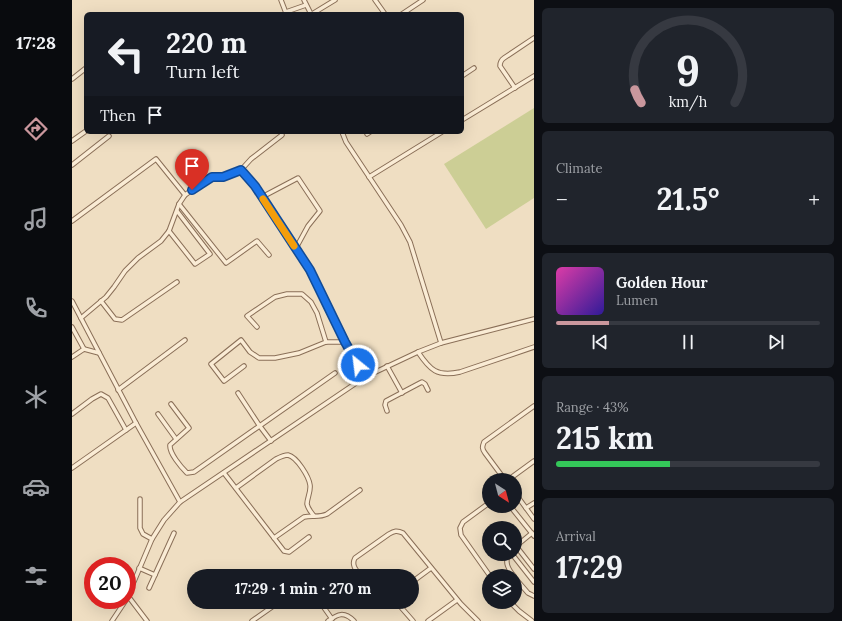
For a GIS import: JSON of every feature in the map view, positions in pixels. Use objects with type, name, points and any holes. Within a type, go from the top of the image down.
[{"type":"lane","points":[[281,0],[286,12]]},
{"type":"lane","points":[[304,0],[310,12]]},
{"type":"lane","points":[[314,12],[335,0]]},
{"type":"lane","points":[[375,0],[384,12]]},
{"type":"lane","points":[[405,12],[423,0]]},
{"type":"lane","points":[[288,12],[306,5]]},
{"type":"lane","points":[[515,88],[500,66],[500,63],[504,58],[534,38]]},
{"type":"lane","points":[[464,75],[474,68]]},
{"type":"lane","points":[[72,79],[84,70]]},
{"type":"lane","points":[[464,119],[534,76]]},
{"type":"lane","points":[[72,141],[84,132]]},
{"type":"lane","points":[[343,134],[346,142],[401,225],[410,242],[441,343]]},
{"type":"lane","points":[[369,177],[435,134]]},
{"type":"lane","points":[[81,318],[106,298],[125,271],[138,258],[161,241],[169,231],[179,204],[185,196],[212,177],[223,177],[241,170],[282,135]]},
{"type":"lane","points":[[72,165],[109,136]]},
{"type":"lane","points":[[72,221],[156,159],[185,196]]},
{"type":"lane","points":[[241,170],[255,186],[310,270],[345,342],[365,377]]},
{"type":"lane","points":[[262,197],[298,178],[320,211],[308,226],[296,248]]},
{"type":"lane","points":[[179,204],[226,263],[257,241],[269,255]]},
{"type":"lane","points":[[169,231],[195,264],[210,254],[177,211]]},
{"type":"lane","points":[[101,301],[115,320],[122,320],[178,282]]},
{"type":"lane","points":[[256,328],[247,316],[275,297],[287,294],[302,294],[311,302],[318,313],[326,342]]},
{"type":"lane","points":[[72,301],[118,390],[180,502]]},
{"type":"lane","points":[[136,576],[152,539],[164,520],[180,502],[365,377],[441,343],[534,320]]},
{"type":"lane","points":[[72,327],[84,350]]},
{"type":"lane","points":[[118,390],[184,340]]},
{"type":"lane","points":[[244,366],[224,381],[211,364],[241,340],[250,352],[259,358],[287,356],[299,353],[326,342],[345,342]]},
{"type":"lane","points":[[418,352],[430,368],[439,373],[449,374],[460,372],[534,347]]},
{"type":"lane","points":[[72,357],[84,350],[99,353]]},
{"type":"lane","points":[[387,366],[402,393]]},
{"type":"lane","points":[[171,404],[189,428],[170,444],[169,449],[187,473],[194,472],[335,373]]},
{"type":"lane","points":[[387,411],[384,405],[386,401],[422,382],[428,390]]},
{"type":"lane","points":[[238,393],[271,441]]},
{"type":"lane","points":[[72,414],[101,394],[108,398],[126,430]]},
{"type":"lane","points":[[501,473],[485,453],[482,446],[484,442],[534,406]]},
{"type":"lane","points":[[158,414],[176,439]]},
{"type":"lane","points":[[72,468],[136,423]]},
{"type":"lane","points":[[236,488],[276,459],[281,456],[288,455],[298,462],[307,477],[310,488],[307,503],[314,516]]},
{"type":"lane","points":[[517,473],[534,461]]},
{"type":"lane","points":[[224,473],[282,549],[289,552],[309,538]]},
{"type":"lane","points":[[274,538],[304,517],[323,516],[327,514],[360,490]]},
{"type":"lane","points":[[140,499],[140,528],[143,534],[152,539]]},
{"type":"lane","points":[[522,503],[534,519]]},
{"type":"lane","points":[[526,508],[534,503]]},
{"type":"lane","points":[[482,508],[463,522],[460,528],[461,535],[485,569]]},
{"type":"lane","points":[[516,513],[533,535],[522,542]]},
{"type":"lane","points":[[355,569],[353,566],[355,558],[393,531],[403,533],[457,600],[478,621]]},
{"type":"lane","points":[[149,588],[174,533]]},
{"type":"lane","points":[[522,554],[534,569]]},
{"type":"lane","points":[[518,561],[534,582]]},
{"type":"lane","points":[[139,568],[155,575]]},
{"type":"lane","points":[[419,577],[431,568]]},
{"type":"lane","points":[[522,586],[528,593],[534,596]]},
{"type":"lane","points":[[428,621],[457,600]]},
{"type":"lane","points":[[136,608],[147,621]]},
{"type":"lane","points":[[112,621],[120,609]]},
{"type":"lane","points":[[252,621],[269,609]]},
{"type":"lane","points":[[324,609],[330,620],[337,615],[344,614],[349,616],[354,621]]},
{"type":"lane","points":[[403,609],[413,621]]},
{"type":"lane","points":[[516,609],[532,621]]},
{"type":"lane","points":[[259,616],[262,621]]},
{"type":"green space","points":[[534,108],[534,198],[486,229],[444,164]]},
{"type":"slow traffic","points":[[263,199],[294,246]]},
{"type":"route","points":[[192,190],[212,177],[223,177],[241,170],[255,186],[310,270],[345,342],[358,365]]}]
